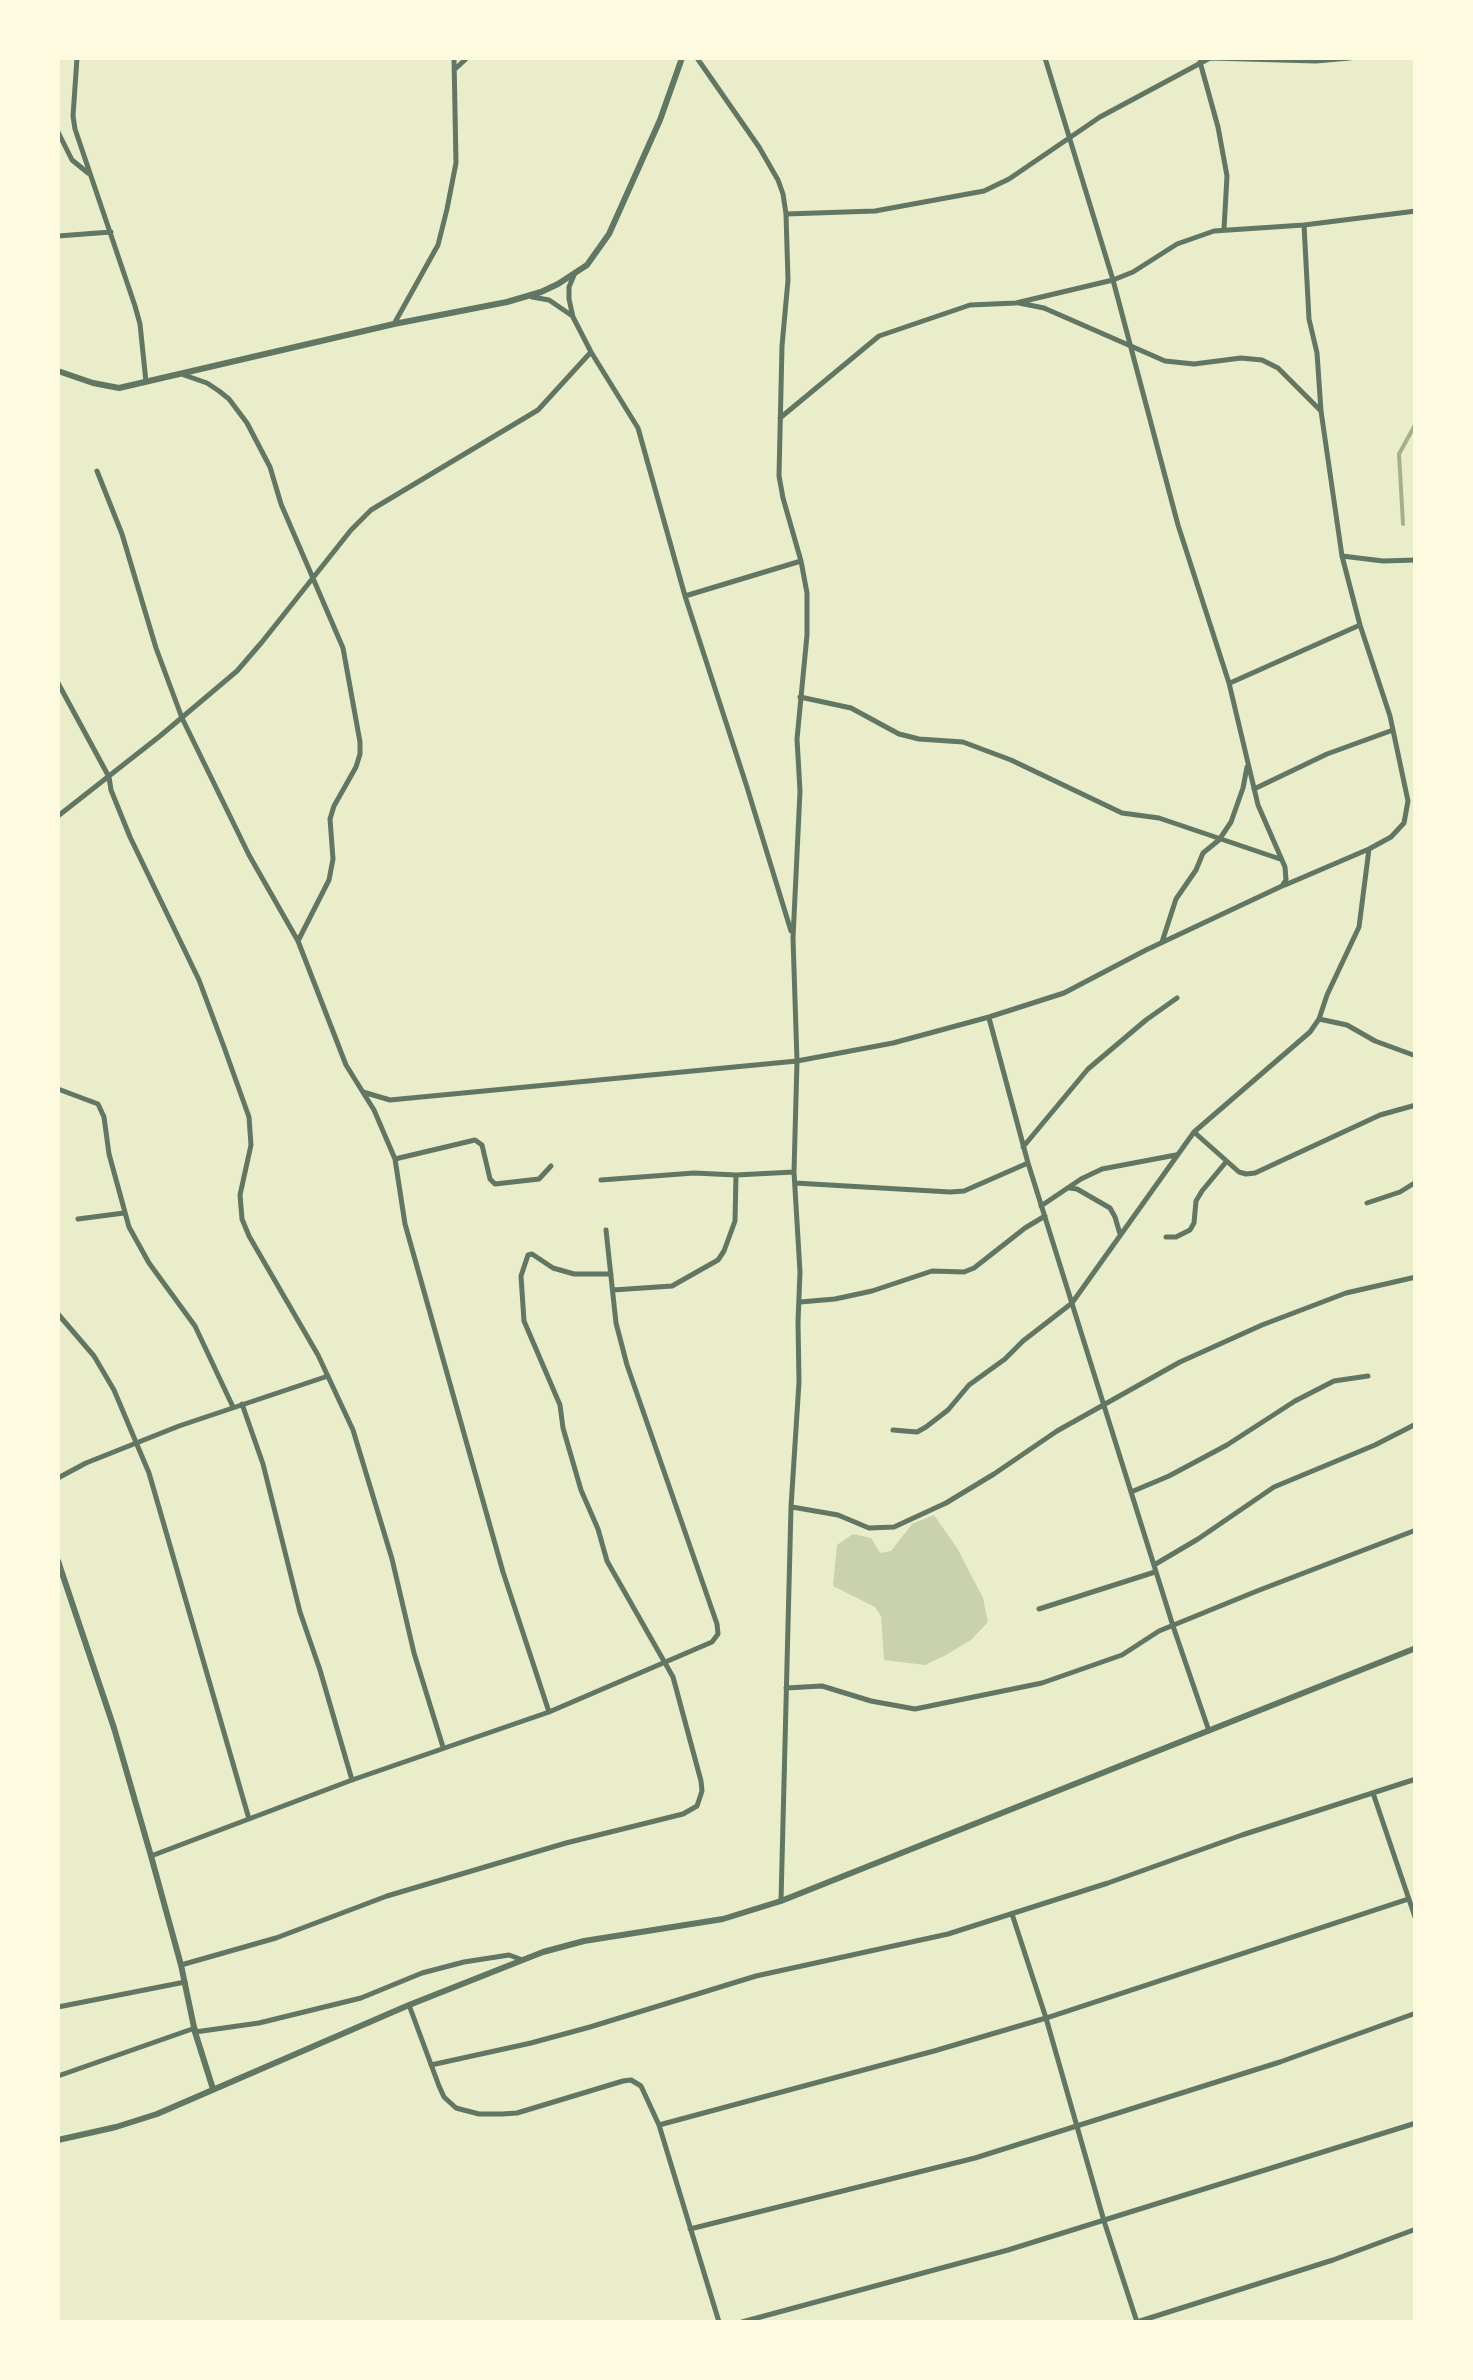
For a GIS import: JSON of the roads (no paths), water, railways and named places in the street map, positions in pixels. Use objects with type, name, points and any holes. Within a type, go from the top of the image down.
[{"type":"street","points":[[78,58],[73,116],[140,324],[146,382]]},
{"type":"street","points":[[394,324],[438,245],[447,209],[456,162],[454,58]]},
{"type":"street","points":[[454,70],[467,58]]},
{"type":"street","points":[[58,370],[105,387],[119,388],[542,292],[587,264],[608,234],[660,120],[682,58]]},
{"type":"street","points":[[697,58],[768,162],[784,194],[788,280],[782,346],[780,486],[807,594],[808,636],[797,750],[800,791],[793,938],[799,1417],[792,1507],[781,1901]]},
{"type":"street","points":[[1045,58],[1113,280],[1178,525],[1229,683],[1258,805],[1282,860],[1286,874],[1282,886]]},
{"type":"street","points":[[786,214],[875,211],[984,191],[1009,179],[1100,117],[1210,58],[1350,58]]},
{"type":"street","points":[[1200,62],[1227,176],[1224,229]]},
{"type":"street","points":[[58,132],[72,160],[90,175]]},
{"type":"street","points":[[780,418],[879,336],[970,305],[1016,302],[1113,280],[1196,235],[1224,229],[1304,225],[1416,211]]},
{"type":"street","points":[[363,1092],[390,1100],[797,1061],[894,1043],[989,1018],[1078,987],[1282,886],[1369,850],[1391,836],[1404,823],[1408,800],[1379,679],[1342,556],[1321,410],[1318,353],[1309,319],[1304,225]]},
{"type":"street","points":[[58,236],[112,232]]},
{"type":"street","points":[[574,275],[568,299],[573,316],[638,428],[685,596],[793,938]]},
{"type":"street","points":[[524,297],[549,300],[573,316]]},
{"type":"street","points":[[1016,302],[1044,308],[1165,361],[1178,364],[1262,360],[1278,368],[1321,410]]},
{"type":"street","points":[[58,816],[182,718],[250,656],[372,510],[538,410],[591,352]]},
{"type":"street","points":[[178,373],[219,391],[247,423],[270,467],[281,504],[343,648],[360,747],[356,766],[330,819],[329,880],[298,942]]},
{"type":"street","points":[[96,471],[122,534],[156,648],[182,718],[241,841],[298,942],[339,1048],[396,1159],[405,1224],[503,1572],[548,1712]]},
{"type":"street","points":[[1342,556],[1416,560]]},
{"type":"street","points":[[685,596],[801,561]]},
{"type":"street","points":[[1229,683],[1360,626]]},
{"type":"street","points":[[58,683],[108,777],[130,837],[199,980],[250,1117],[251,1146],[240,1195],[246,1229],[354,1430],[443,1747]]},
{"type":"street","points":[[800,697],[852,708],[899,734],[963,742],[1011,760],[1122,813],[1160,818],[1282,860]]},
{"type":"street","points":[[1254,789],[1327,754],[1392,730]]},
{"type":"street","points":[[1161,944],[1176,899],[1204,853],[1230,822],[1248,764]]},
{"type":"street","points":[[894,1430],[917,1432],[926,1427],[948,1410],[969,1385],[1072,1303],[1194,1132],[1310,1032],[1359,927],[1369,850]]},
{"type":"street","points":[[1023,1146],[1088,1070],[1176,998]]},
{"type":"street","points":[[989,1018],[1028,1163],[1209,1731]]},
{"type":"street","points":[[1319,1019],[1347,1025],[1375,1041],[1416,1056]]},
{"type":"street","points":[[58,1089],[98,1104],[129,1227],[148,1263],[195,1326],[234,1407]]},
{"type":"street","points":[[1194,1132],[1238,1172],[1255,1173],[1380,1115],[1416,1105]]},
{"type":"street","points":[[396,1159],[475,1140],[482,1145],[490,1179],[495,1184],[539,1179],[551,1166]]},
{"type":"street","points":[[1042,1206],[1102,1168],[1178,1155]]},
{"type":"street","points":[[1166,1237],[1190,1230],[1196,1201],[1226,1162]]},
{"type":"street","points":[[794,1182],[964,1191],[1028,1163]]},
{"type":"street","points":[[601,1180],[694,1173],[794,1172]]},
{"type":"street","points":[[613,1290],[672,1286],[718,1260],[735,1222],[736,1175]]},
{"type":"street","points":[[1367,1203],[1416,1182]]},
{"type":"street","points":[[1066,1188],[1077,1189],[1110,1208],[1120,1236]]},
{"type":"street","points":[[78,1220],[124,1213]]},
{"type":"street","points":[[800,1302],[872,1292],[932,1272],[964,1272],[1045,1216]]},
{"type":"street","points":[[151,1856],[548,1712],[712,1642],[718,1634],[627,1365],[616,1323],[606,1230]]},
{"type":"street","points":[[180,1965],[276,1938],[388,1896],[697,1806],[701,1781],[677,1691],[607,1561],[563,1428],[560,1405],[524,1321],[521,1276],[528,1256],[532,1254],[553,1268],[574,1274],[611,1274]]},
{"type":"street","points":[[792,1507],[838,1515],[869,1528],[894,1527],[946,1502],[1057,1431],[1180,1362],[1346,1293],[1416,1277]]},
{"type":"street","points":[[58,1314],[94,1356],[137,1443],[163,1518],[248,1818]]},
{"type":"street","points":[[58,1478],[137,1443],[328,1376]]},
{"type":"street","points":[[1131,1492],[1227,1445],[1334,1381],[1368,1376]]},
{"type":"street","points":[[242,1404],[352,1780]]},
{"type":"street","points":[[1038,1609],[1155,1568],[1274,1487],[1416,1424]]},
{"type":"street","points":[[786,1688],[822,1686],[900,1707],[924,1708],[1055,1680],[1122,1655],[1146,1638],[1256,1590],[1416,1530]]},
{"type":"street","points":[[58,1562],[114,1728],[212,2089]]},
{"type":"street","points":[[58,2140],[157,2114],[520,1960],[584,1941],[723,1919],[781,1901],[1416,1648]]},
{"type":"street","points":[[431,2065],[590,2027],[756,1976],[914,1942],[1012,1914],[1416,1779]]},
{"type":"street","points":[[1374,1793],[1416,1920]]},
{"type":"street","points":[[658,2125],[1046,2018],[1408,1899]]},
{"type":"street","points":[[1012,1914],[1136,2322],[1333,2260],[1416,2229]]},
{"type":"street","points":[[58,2076],[195,2030],[259,2023],[361,1998],[422,1973],[464,1962],[509,1955],[520,1960]]},
{"type":"street","points":[[58,2007],[185,1982]]},
{"type":"street","points":[[409,2004],[444,2097],[456,2108],[490,2115],[517,2112],[631,2080],[641,2086],[658,2125],[720,2322]]},
{"type":"street","points":[[690,2228],[975,2158],[1280,2062],[1416,2012]]},
{"type":"street","points":[[742,2322],[1104,2221],[1416,2123]]},
{"type":"waterway","points":[[1403,524],[1399,454],[1416,423]]}]
